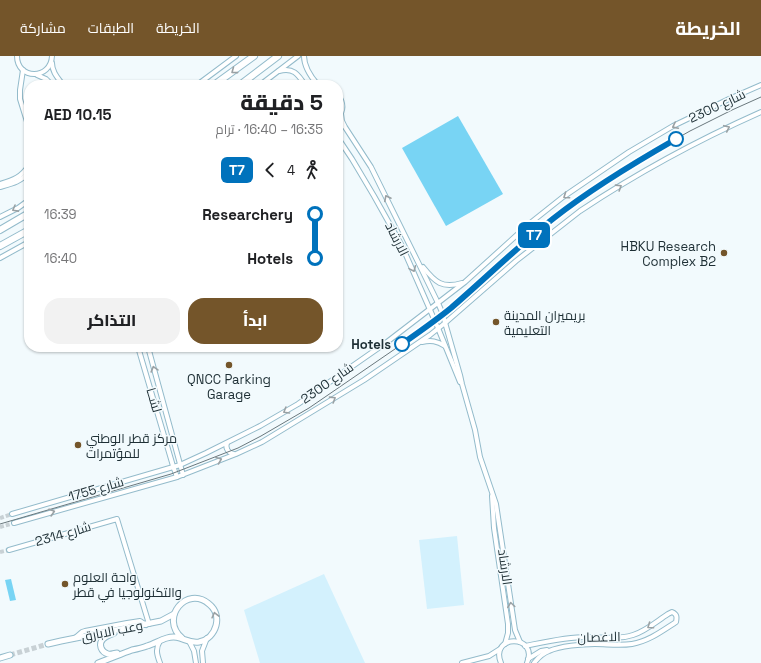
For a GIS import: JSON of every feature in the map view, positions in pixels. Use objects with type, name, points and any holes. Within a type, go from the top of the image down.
[{"type":"main road","points":[[221,80],[254,56]]},
{"type":"main road","points":[[247,80],[278,56]]},
{"type":"main road","points":[[0,230],[24,216]]},
{"type":"main road","points":[[0,246],[24,233]]},
{"type":"street","points":[[17,56],[18,64],[23,70],[41,76],[47,80]]},
{"type":"street","points":[[204,80],[236,56]]},
{"type":"street","points":[[266,80],[298,56]]},
{"type":"street","points":[[304,56],[306,68],[314,80]]},
{"type":"street","points":[[20,85],[26,76],[46,70],[50,65],[52,57]]},
{"type":"street","points":[[52,57],[53,71],[59,80]]},
{"type":"street","points":[[23,70],[20,85],[20,99],[24,112]]},
{"type":"street","points":[[276,72],[285,70],[292,71],[298,75],[302,80]]},
{"type":"street","name":"شارع 2300","points":[[180,464],[228,443],[298,404],[387,342],[465,282],[529,224],[563,197],[629,152],[673,126],[761,85]]},
{"type":"street","name":"شارع 2300","points":[[183,474],[236,454],[262,442],[364,380],[445,323],[516,261],[580,211],[627,181],[690,146],[761,112]]},
{"type":"street","name":"الارشاد","points":[[343,122],[371,167],[438,303],[445,323],[475,430],[480,457],[498,513],[515,630],[520,642]]},
{"type":"street","name":"الارشاد","points":[[343,146],[402,246],[438,328],[457,377],[462,384]]},
{"type":"street","points":[[0,186],[24,173]]},
{"type":"street","points":[[0,186],[15,183],[24,177]]},
{"type":"street","points":[[0,217],[24,203]]},
{"type":"street","points":[[0,258],[24,245]]},
{"type":"street","name":"الارشاد","points":[[418,262],[432,278],[442,284],[452,285],[465,282]]},
{"type":"street","points":[[418,343],[433,340],[440,342],[445,346]]},
{"type":"street","name":"لشــا","points":[[139,352],[177,477]]},
{"type":"street","name":"لشــا","points":[[149,352],[183,474]]},
{"type":"street","points":[[228,443],[226,448],[229,452],[236,454]]},
{"type":"street","name":"شارع 1755","points":[[12,514],[180,464]]},
{"type":"street","name":"شارع 1755","points":[[14,523],[177,477],[183,474]]},
{"type":"street","name":"الارشاد","points":[[491,491],[494,528],[508,624],[508,633],[505,644]]},
{"type":"street","name":"شارع 2314","points":[[9,550],[118,519],[145,611]]},
{"type":"street","points":[[198,599],[206,601],[210,604],[215,612],[217,622],[214,631],[207,638],[198,642],[189,641],[182,638],[176,632],[173,619],[174,614],[179,606],[185,601],[198,599]]},
{"type":"street","points":[[140,622],[145,611]]},
{"type":"street","points":[[74,638],[84,631],[128,623],[140,622],[148,624],[145,611]]},
{"type":"street","name":"الاغصان","points":[[525,646],[569,638],[610,638],[629,636],[642,631],[672,612],[677,618],[676,622],[648,639],[632,644],[614,646],[594,644],[556,649],[548,651],[534,663]]},
{"type":"street","name":"وعب الابارق","points":[[48,644],[165,620],[174,614]]},
{"type":"street","points":[[126,628],[104,638],[101,643],[101,649],[103,652],[109,654],[133,650]]},
{"type":"street","name":"وعب الابارق","points":[[98,663],[173,636],[182,638]]},
{"type":"street","points":[[203,663],[202,651],[207,638]]},
{"type":"street","points":[[160,640],[156,651],[160,663]]},
{"type":"street","points":[[189,641],[194,651],[196,663]]},
{"type":"street","points":[[462,663],[489,656],[505,644],[512,641],[520,642],[525,646],[528,653],[528,661]]},
{"type":"street","points":[[147,646],[152,647],[156,651]]},
{"type":"street","points":[[499,663],[499,653],[502,647]]},
{"type":"street","name":"الاغصان","points":[[528,661],[541,651],[556,649]]},
{"type":"street","points":[[0,658],[10,655]]},
{"type":"shaded area","points":[[457,536],[464,605],[427,609],[419,540]]},
{"type":"shaded area","points":[[324,574],[365,663],[260,663],[244,610]]},
{"type":"water","points":[[458,116],[503,194],[446,226],[402,148]]},
{"type":"water","points":[[11,579],[16,600],[10,601],[5,580]]},
{"type":"tunnel","points":[[0,518],[12,514]]},
{"type":"tunnel","points":[[0,527],[14,523]]},
{"type":"tunnel","points":[[0,552],[9,550]]},
{"type":"tunnel","points":[[10,655],[48,644]]},
{"type":"tram line","points":[[0,524],[171,474],[238,448],[261,436],[309,408],[427,327],[452,307],[553,218],[583,196],[651,153],[690,131],[761,97]]},
{"type":"tram line","name":"T7","points":[[402,344],[427,327],[452,307],[553,218],[583,196],[628,167],[676,139]]},
{"type":"place","name":"HBKU Research Complex B2","points":[[724,253]]},
{"type":"place","name":"بريميران المدينة التعليمية","points":[[496,322]]},
{"type":"place","name":"Hotels","points":[[402,344]]},
{"type":"place","name":"QNCC Parking Garage","points":[[229,365]]},
{"type":"place","name":"مركز قطر الوطني للمؤتمرات","points":[[78,445]]},
{"type":"place","name":"واحة العلوم والتكنولوجيا في قطر","points":[[65,584]]}]
